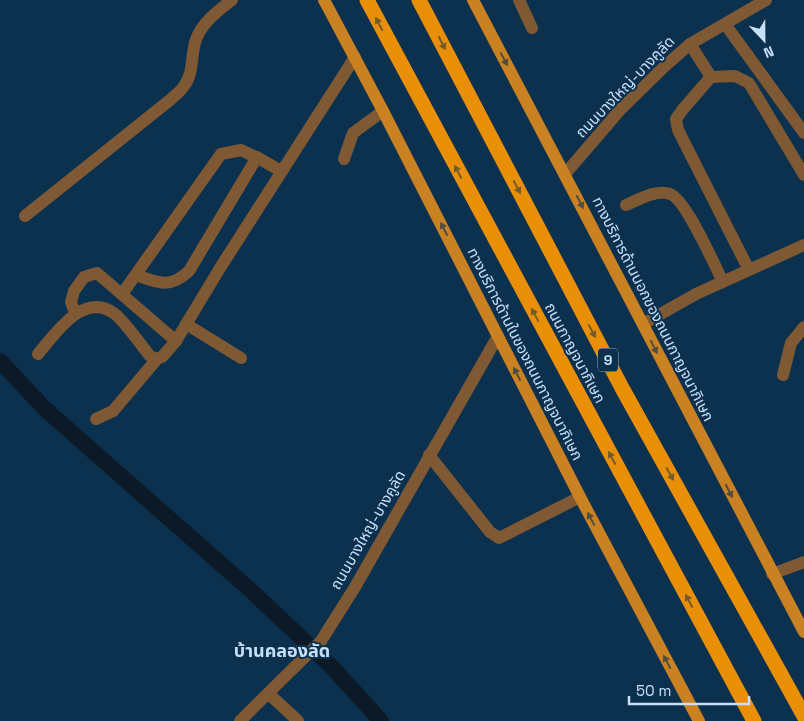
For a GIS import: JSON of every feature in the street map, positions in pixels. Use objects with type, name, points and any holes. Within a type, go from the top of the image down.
[{"type":"highway","name":"ถนนกาญจนาภิเษก","points":[[366,0],[754,721]]},
{"type":"highway","name":"ถนนกาญจนาภิเษก","points":[[419,0],[622,388],[804,716]]},
{"type":"main road","name":"ทางบริการด้านในของถนนกาญจนาภิเษก","points":[[324,0],[384,111],[580,497],[698,721]]},
{"type":"main road","name":"ทางบริการด้านนอกของถนนกาญจนาภิเษก","points":[[473,0],[804,632]]},
{"type":"street","points":[[25,216],[170,100],[184,86],[190,75],[196,38],[204,24],[232,0]]},
{"type":"street","points":[[519,0],[532,28]]},
{"type":"street","name":"ถนนบางใหญ่-บางคูลัด","points":[[565,174],[620,110],[690,44],[766,0]]},
{"type":"street","points":[[725,24],[804,133]]},
{"type":"street","points":[[690,44],[711,77]]},
{"type":"street","points":[[96,419],[112,411],[176,341],[281,171],[355,57]]},
{"type":"street","points":[[749,270],[678,130],[676,120],[683,109],[711,77],[735,76],[749,83],[804,175]]},
{"type":"street","points":[[344,159],[353,133],[384,111]]},
{"type":"street","points":[[122,294],[221,154],[241,150],[281,171]]},
{"type":"street","points":[[136,275],[161,284],[180,280],[189,271],[257,157]]},
{"type":"street","points":[[626,205],[647,196],[662,193],[671,194],[678,200],[693,222],[723,282]]},
{"type":"street","points":[[643,324],[696,294],[804,245]]},
{"type":"street","points":[[75,313],[71,302],[74,290],[84,277],[97,273],[176,341]]},
{"type":"street","points":[[38,354],[75,313],[99,307],[114,314],[150,356],[158,359]]},
{"type":"street","points":[[186,324],[241,358]]},
{"type":"street","points":[[782,375],[791,343],[804,327]]},
{"type":"street","name":"ถนนบางใหญ่-บางคูลัด","points":[[240,721],[322,641],[355,587],[498,336]]},
{"type":"street","points":[[429,455],[490,532],[499,538],[580,497]]},
{"type":"street","points":[[772,574],[804,562]]},
{"type":"street","points":[[269,694],[298,721]]},
{"type":"waterway","points":[[0,361],[45,409],[247,587],[330,665],[381,721]]},
{"type":"district","name":"บ้านคลองลัด","points":[[282,651]]}]
